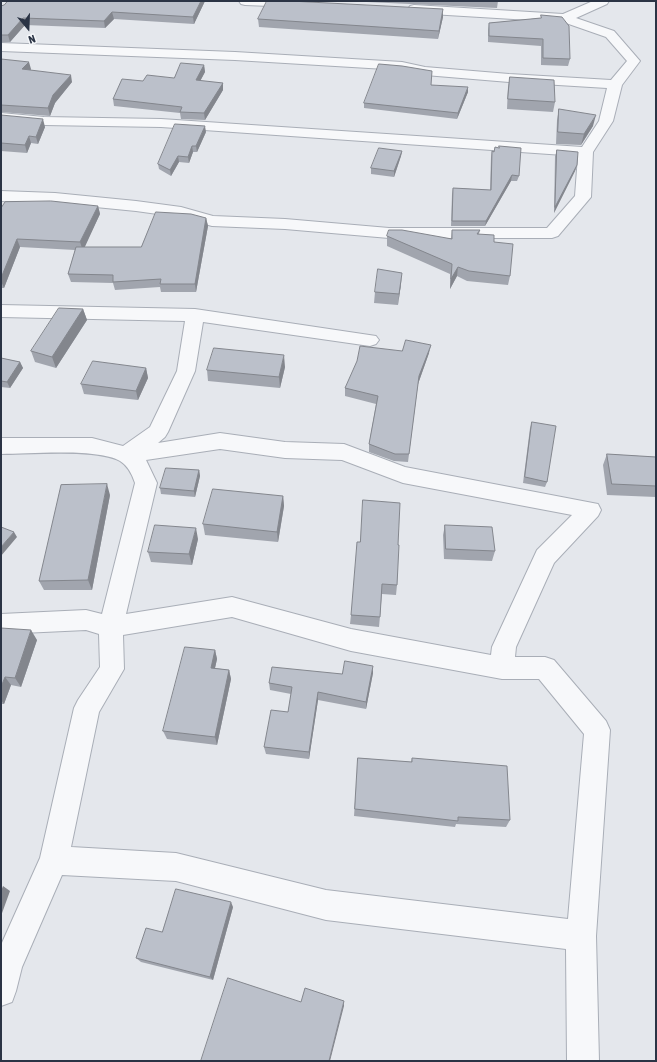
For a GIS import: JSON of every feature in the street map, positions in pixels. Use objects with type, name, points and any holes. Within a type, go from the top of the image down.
[{"type":"street","points":[[245,1],[307,4]]},
{"type":"street","points":[[565,18],[603,1]]},
{"type":"street","points":[[1,196],[55,198],[136,206],[181,212],[212,221],[285,224],[389,233],[552,233],[584,197],[586,152],[606,121],[615,84],[634,61],[610,34],[565,18],[400,8]]},
{"type":"street","points":[[1,47],[236,56],[402,66],[425,70],[509,78],[615,84]]},
{"type":"street","points":[[1,117],[44,121],[161,123],[586,152]]},
{"type":"street","points":[[1,311],[195,315],[370,340]]},
{"type":"street","points":[[126,455],[158,432],[186,371],[195,315]]},
{"type":"street","points":[[1,446],[92,446],[126,455],[220,441],[285,450],[344,452],[403,475],[590,510],[544,557],[504,647],[502,668]]},
{"type":"street","points":[[3,974],[54,860],[87,708],[112,668],[111,627],[146,483],[138,465],[126,455]]},
{"type":"street","points":[[1,624],[86,620],[111,627],[232,606],[351,640],[502,668],[545,668],[597,730],[581,936],[583,1061]]},
{"type":"street","points":[[54,860],[176,867],[326,905],[581,936]]},
{"type":"building","points":[[8,1],[201,1],[193,17],[112,12],[104,21],[23,18],[8,35],[1,35],[1,6]]},
{"type":"building","points":[[267,1],[443,9],[439,31],[258,19]]},
{"type":"building","points":[[541,15],[562,17],[569,26],[570,59],[543,58],[543,39],[489,36],[489,23],[541,18]]},
{"type":"building","points":[[1,59],[29,62],[22,69],[71,75],[53,95],[48,108],[1,105]]},
{"type":"building","points":[[181,63],[204,65],[196,80],[223,83],[204,113],[180,112],[182,107],[113,99],[122,79],[143,81],[147,75],[174,78]]},
{"type":"building","points":[[379,64],[432,71],[431,85],[468,87],[458,113],[364,103]]},
{"type":"building","points":[[510,77],[554,80],[555,102],[508,99]]},
{"type":"building","points":[[559,109],[596,115],[584,134],[558,132]]},
{"type":"building","points":[[1,115],[43,119],[36,137],[29,136],[25,145],[1,143]]},
{"type":"building","points":[[175,124],[205,126],[196,146],[192,146],[188,157],[178,156],[170,170],[158,164]]},
{"type":"building","points":[[499,146],[521,148],[519,176],[512,175],[486,221],[452,221],[453,188],[491,190],[492,151],[494,152],[495,147],[499,148]]},
{"type":"building","points":[[379,148],[402,151],[394,171],[371,168]]},
{"type":"building","points":[[557,150],[578,152],[577,165],[555,207]]},
{"type":"building","points":[[51,201],[98,206],[80,242],[17,239],[1,278],[1,208],[5,202]]},
{"type":"building","points":[[156,212],[191,214],[206,218],[195,284],[160,284],[161,279],[113,282],[113,275],[68,274],[76,247],[141,247]]},
{"type":"building","points":[[389,230],[402,230],[452,239],[452,230],[480,230],[477,234],[494,235],[494,242],[513,244],[510,276],[469,271],[458,267],[451,279],[452,264],[387,236]]},
{"type":"building","points":[[378,269],[402,273],[399,294],[375,292]]},
{"type":"building","points":[[59,308],[83,309],[52,357],[31,351]]},
{"type":"building","points":[[406,340],[431,345],[419,376],[409,454],[395,454],[369,444],[378,396],[345,388],[357,361],[360,346],[402,351]]},
{"type":"building","points":[[214,348],[284,355],[279,377],[207,370]]},
{"type":"building","points":[[1,358],[20,362],[7,382],[1,381]]},
{"type":"building","points":[[93,361],[146,368],[136,391],[81,384]]},
{"type":"building","points":[[532,422],[556,426],[547,482],[525,477]]},
{"type":"building","points":[[607,454],[656,457],[656,486],[612,484]]},
{"type":"building","points":[[166,468],[199,470],[194,491],[160,488]]},
{"type":"building","points":[[107,484],[88,580],[39,581],[61,485]]},
{"type":"building","points":[[213,489],[283,496],[277,532],[203,524]]},
{"type":"building","points":[[363,500],[400,503],[397,585],[382,584],[380,617],[351,615],[357,542],[360,542]]},
{"type":"building","points":[[155,525],[196,528],[189,554],[148,552]]},
{"type":"building","points":[[445,525],[492,527],[495,551],[446,549]]},
{"type":"building","points":[[1,527],[14,532],[1,547]]},
{"type":"building","points":[[1,628],[31,630],[15,678],[5,677],[1,687]]},
{"type":"building","points":[[185,647],[215,650],[211,668],[229,670],[215,737],[163,731]]},
{"type":"building","points":[[345,661],[373,666],[366,702],[318,692],[309,752],[264,747],[271,710],[288,712],[292,687],[269,683],[272,667],[342,674]]},
{"type":"building","points":[[358,758],[412,762],[412,758],[507,766],[510,820],[458,817],[458,821],[355,809]]},
{"type":"building","points":[[176,889],[231,902],[210,977],[136,958],[146,928],[162,932]]},
{"type":"building","points":[[228,978],[301,1002],[305,988],[344,1001],[329,1061],[201,1061]]}]
